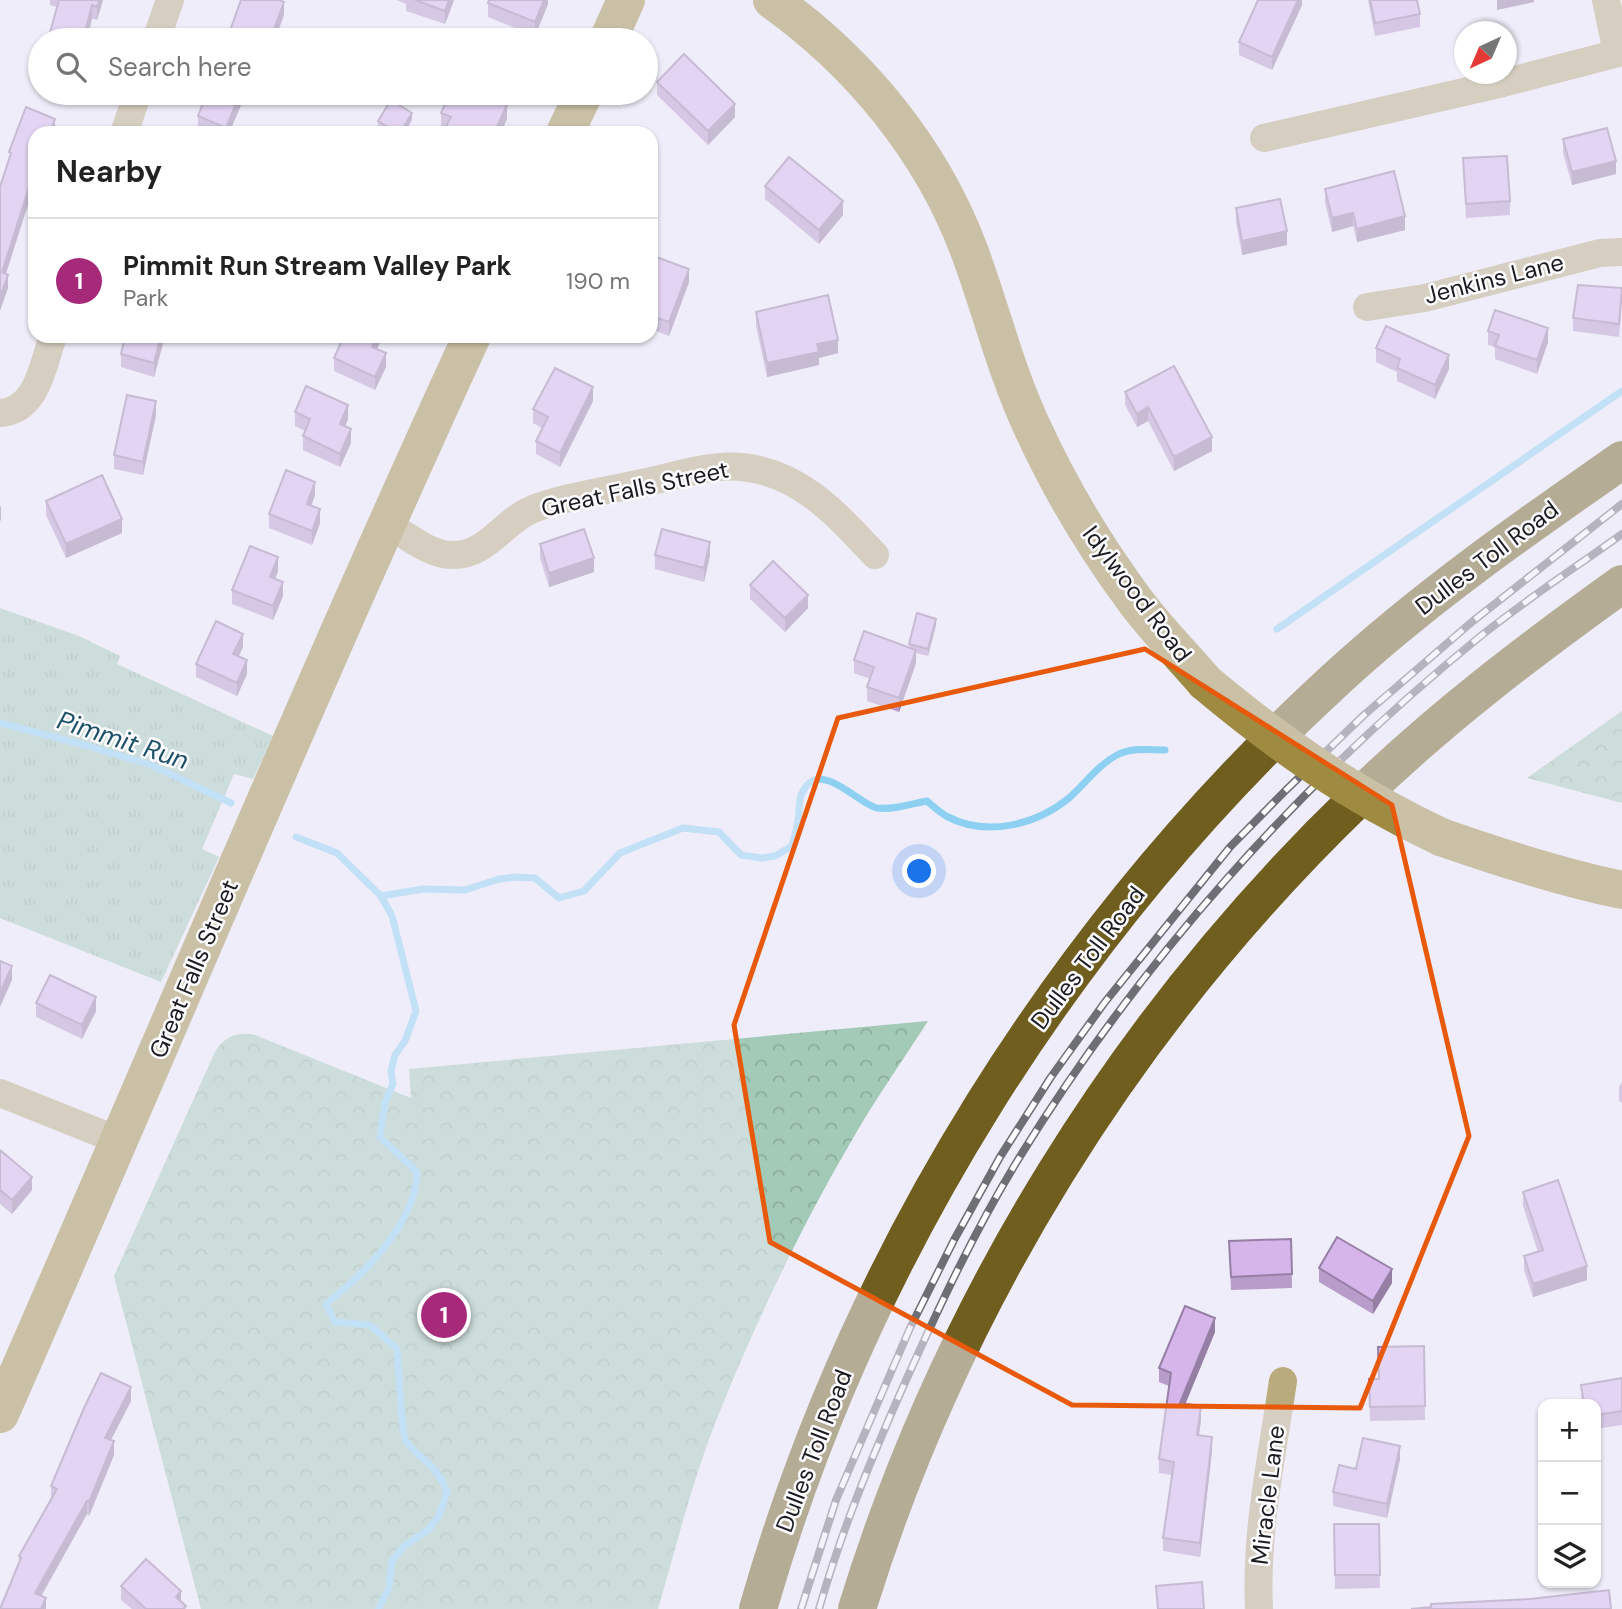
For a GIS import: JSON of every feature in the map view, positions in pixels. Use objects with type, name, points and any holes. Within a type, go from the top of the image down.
[{"type":"highway","name":"Dulles Toll Road","points":[[758,1609],[810,1455],[847,1365],[891,1273],[930,1197],[978,1114],[1005,1070],[1071,976],[1198,819],[1254,759],[1335,680],[1458,578],[1622,460]]},
{"type":"highway","points":[[857,1609],[883,1528],[919,1438],[947,1375],[998,1274],[1067,1156],[1165,1015],[1236,927],[1358,797],[1502,673],[1622,584]]},
{"type":"main road","points":[[613,28],[626,0]]},
{"type":"main road","name":"Idylwood Road","points":[[772,0],[817,36],[873,90],[932,173],[969,249],[997,335],[1032,428],[1084,527],[1137,603],[1205,682],[1259,727],[1387,811],[1441,837],[1516,863],[1622,890]]},
{"type":"main road","points":[[568,126],[578,105]]},
{"type":"main road","name":"Great Falls Street","points":[[0,1414],[386,523],[469,343]]},
{"type":"street","points":[[160,28],[170,0]]},
{"type":"street","points":[[1264,138],[1620,53],[1606,0]]},
{"type":"street","points":[[126,126],[134,105]]},
{"type":"street","name":"Jenkins Lane","points":[[1367,307],[1425,298],[1600,253],[1622,252]]},
{"type":"street","points":[[14,416],[35,389],[51,343]]},
{"type":"street","name":"Great Falls Street","points":[[386,523],[434,551],[450,555],[468,554],[484,547],[509,522],[533,509],[581,496],[717,468],[741,467],[796,482],[826,503],[875,555]]},
{"type":"street","points":[[0,1093],[120,1141]]},
{"type":"street","name":"Miracle Lane","points":[[1259,1609],[1257,1576],[1262,1522],[1283,1381]]},
{"type":"highlighted area","points":[[1145,649],[1392,805],[1469,1136],[1360,1408],[1072,1405],[770,1242],[734,1025],[838,718]]},
{"type":"green space","points":[[0,608],[79,636],[120,656],[117,664],[273,736],[253,779],[234,774],[202,849],[219,857],[161,982],[0,918]]},
{"type":"green space","points":[[1622,711],[1622,803],[1527,778]]},
{"type":"green space","points":[[928,1021],[867,1115],[830,1179],[762,1313],[709,1439],[658,1609],[201,1609],[114,1276],[214,1054],[226,1039],[242,1034],[255,1035],[411,1098],[409,1069]]},
{"type":"building","points":[[59,0],[99,0],[97,7],[92,5],[86,28],[51,28]]},
{"type":"building","points":[[241,0],[284,2],[274,28],[231,28]]},
{"type":"building","points":[[415,0],[449,0],[445,11]]},
{"type":"building","points":[[489,0],[544,0],[535,22],[488,3]]},
{"type":"building","points":[[1258,0],[1298,0],[1272,57],[1239,42]]},
{"type":"building","points":[[1370,0],[1417,0],[1420,14],[1375,23]]},
{"type":"building","points":[[684,54],[735,104],[708,131],[658,81]]},
{"type":"building","points":[[202,105],[235,105],[227,126],[198,116]]},
{"type":"building","points":[[388,105],[399,105],[412,113],[404,126],[386,126],[378,121]]},
{"type":"building","points":[[445,105],[507,105],[497,126],[446,126],[451,117],[441,113]]},
{"type":"building","points":[[26,107],[55,119],[52,126],[28,126],[28,191],[2,272],[8,275],[0,297],[0,187],[11,153],[9,152]]},
{"type":"building","points":[[1607,128],[1616,161],[1572,172],[1563,139]]},
{"type":"building","points":[[1507,156],[1510,201],[1466,204],[1463,158]]},
{"type":"building","points":[[789,157],[843,201],[819,230],[765,186]]},
{"type":"building","points":[[1394,171],[1405,216],[1357,229],[1353,213],[1332,218],[1325,189]]},
{"type":"building","points":[[1280,199],[1287,231],[1242,241],[1236,208]]},
{"type":"building","points":[[658,258],[689,269],[669,322],[658,318]]},
{"type":"building","points":[[1578,285],[1622,288],[1619,324],[1573,318]]},
{"type":"building","points":[[828,295],[838,340],[817,344],[819,352],[767,363],[756,312]]},
{"type":"building","points":[[1495,310],[1548,328],[1537,360],[1495,346],[1499,335],[1488,331]]},
{"type":"building","points":[[1386,326],[1449,355],[1435,385],[1397,368],[1400,359],[1376,348]]},
{"type":"building","points":[[123,343],[159,343],[154,363],[121,354]]},
{"type":"building","points":[[341,343],[374,343],[372,347],[386,353],[375,377],[334,358]]},
{"type":"building","points":[[1174,366],[1212,437],[1174,457],[1148,407],[1137,414],[1125,392]]},
{"type":"building","points":[[555,368],[593,387],[560,453],[536,441],[548,417],[533,409]]},
{"type":"building","points":[[306,386],[348,405],[340,424],[351,429],[340,454],[303,436],[310,419],[295,412]]},
{"type":"building","points":[[127,395],[156,401],[143,462],[114,455]]},
{"type":"building","points":[[286,470],[315,482],[307,504],[320,509],[312,531],[269,514]]},
{"type":"building","points":[[102,475],[122,519],[66,544],[46,501]]},
{"type":"building","points":[[584,529],[594,558],[549,573],[540,544]]},
{"type":"building","points":[[662,529],[710,542],[704,568],[655,555]]},
{"type":"building","points":[[250,546],[278,557],[270,577],[283,582],[273,606],[232,590]]},
{"type":"building","points":[[773,561],[808,595],[785,618],[750,585]]},
{"type":"building","points":[[917,613],[936,619],[928,649],[909,644]]},
{"type":"building","points":[[216,621],[243,634],[233,654],[247,660],[237,683],[196,664]]},
{"type":"building","points":[[864,631],[916,650],[899,698],[867,687],[874,667],[854,660]]},
{"type":"building","points":[[0,961],[12,966],[0,993]]},
{"type":"building","points":[[50,975],[96,997],[82,1025],[36,1003]]},
{"type":"building","points":[[0,1150],[32,1177],[12,1200],[0,1190]]},
{"type":"building","points":[[1558,1180],[1587,1266],[1533,1284],[1524,1256],[1543,1250],[1523,1192]]},
{"type":"building","points":[[1337,1237],[1392,1269],[1373,1301],[1319,1268]]},
{"type":"building","points":[[1291,1239],[1292,1274],[1231,1277],[1229,1241]]},
{"type":"building","points":[[1185,1306],[1215,1318],[1180,1403],[1201,1406],[1197,1435],[1212,1437],[1200,1543],[1163,1538],[1174,1462],[1159,1459],[1171,1373],[1159,1368]]},
{"type":"building","points":[[1424,1346],[1425,1406],[1370,1407],[1369,1379],[1379,1379],[1378,1347]]},
{"type":"building","points":[[101,1373],[131,1387],[105,1438],[114,1441],[89,1502],[87,1501],[35,1593],[46,1598],[41,1609],[0,1609],[21,1558],[19,1556],[57,1489],[51,1486]]},
{"type":"building","points":[[1622,1378],[1622,1411],[1601,1414],[1601,1399],[1583,1399],[1581,1385]]},
{"type":"building","points":[[1363,1438],[1400,1446],[1387,1504],[1333,1492],[1339,1465],[1356,1469]]},
{"type":"building","points":[[1334,1524],[1379,1524],[1380,1575],[1335,1575]]},
{"type":"building","points":[[146,1559],[181,1591],[176,1597],[186,1606],[183,1609],[146,1609],[121,1586]]},
{"type":"building","points":[[1202,1582],[1204,1609],[1158,1609],[1156,1586]]},
{"type":"building","points":[[1609,1590],[1611,1609],[1411,1609],[1431,1607],[1431,1604],[1530,1599]]},
{"type":"waterway","points":[[1277,629],[1622,391]]},
{"type":"waterway","name":"Pimmit Run","points":[[0,723],[151,765],[231,803]]},
{"type":"waterway","points":[[381,896],[423,889],[465,890],[499,879],[516,877],[535,878],[559,898],[584,891],[620,853],[683,828],[719,832],[741,855],[762,858],[775,856],[792,846],[801,796],[809,783],[818,779],[839,786],[877,808],[927,801],[945,815],[963,823],[995,827],[1011,825],[1042,815],[1056,807],[1104,764],[1123,752],[1165,750]]},
{"type":"waterway","name":"Pimmit Run","points":[[296,837],[337,853],[381,896],[392,916],[416,1011],[405,1041],[395,1055],[391,1071],[393,1084],[385,1102],[380,1137],[417,1172],[414,1191],[398,1229],[385,1246],[356,1278],[326,1304],[335,1322],[370,1325],[397,1349],[404,1436],[438,1475],[447,1492],[439,1516],[429,1529],[404,1546],[392,1561],[389,1588],[378,1609]]},
{"type":"railway","points":[[801,1609],[836,1500],[910,1328],[954,1240],[1000,1157],[1051,1077],[1105,1002],[1230,847],[1286,790],[1364,715],[1473,621],[1622,504]]},
{"type":"railway","points":[[819,1609],[870,1463],[958,1269],[1016,1163],[1115,1017],[1226,879],[1349,752],[1414,692],[1482,635],[1622,534]]},
{"type":"place","name":"Pimmit Run Stream Valley Park","points":[[444,1315]]}]
